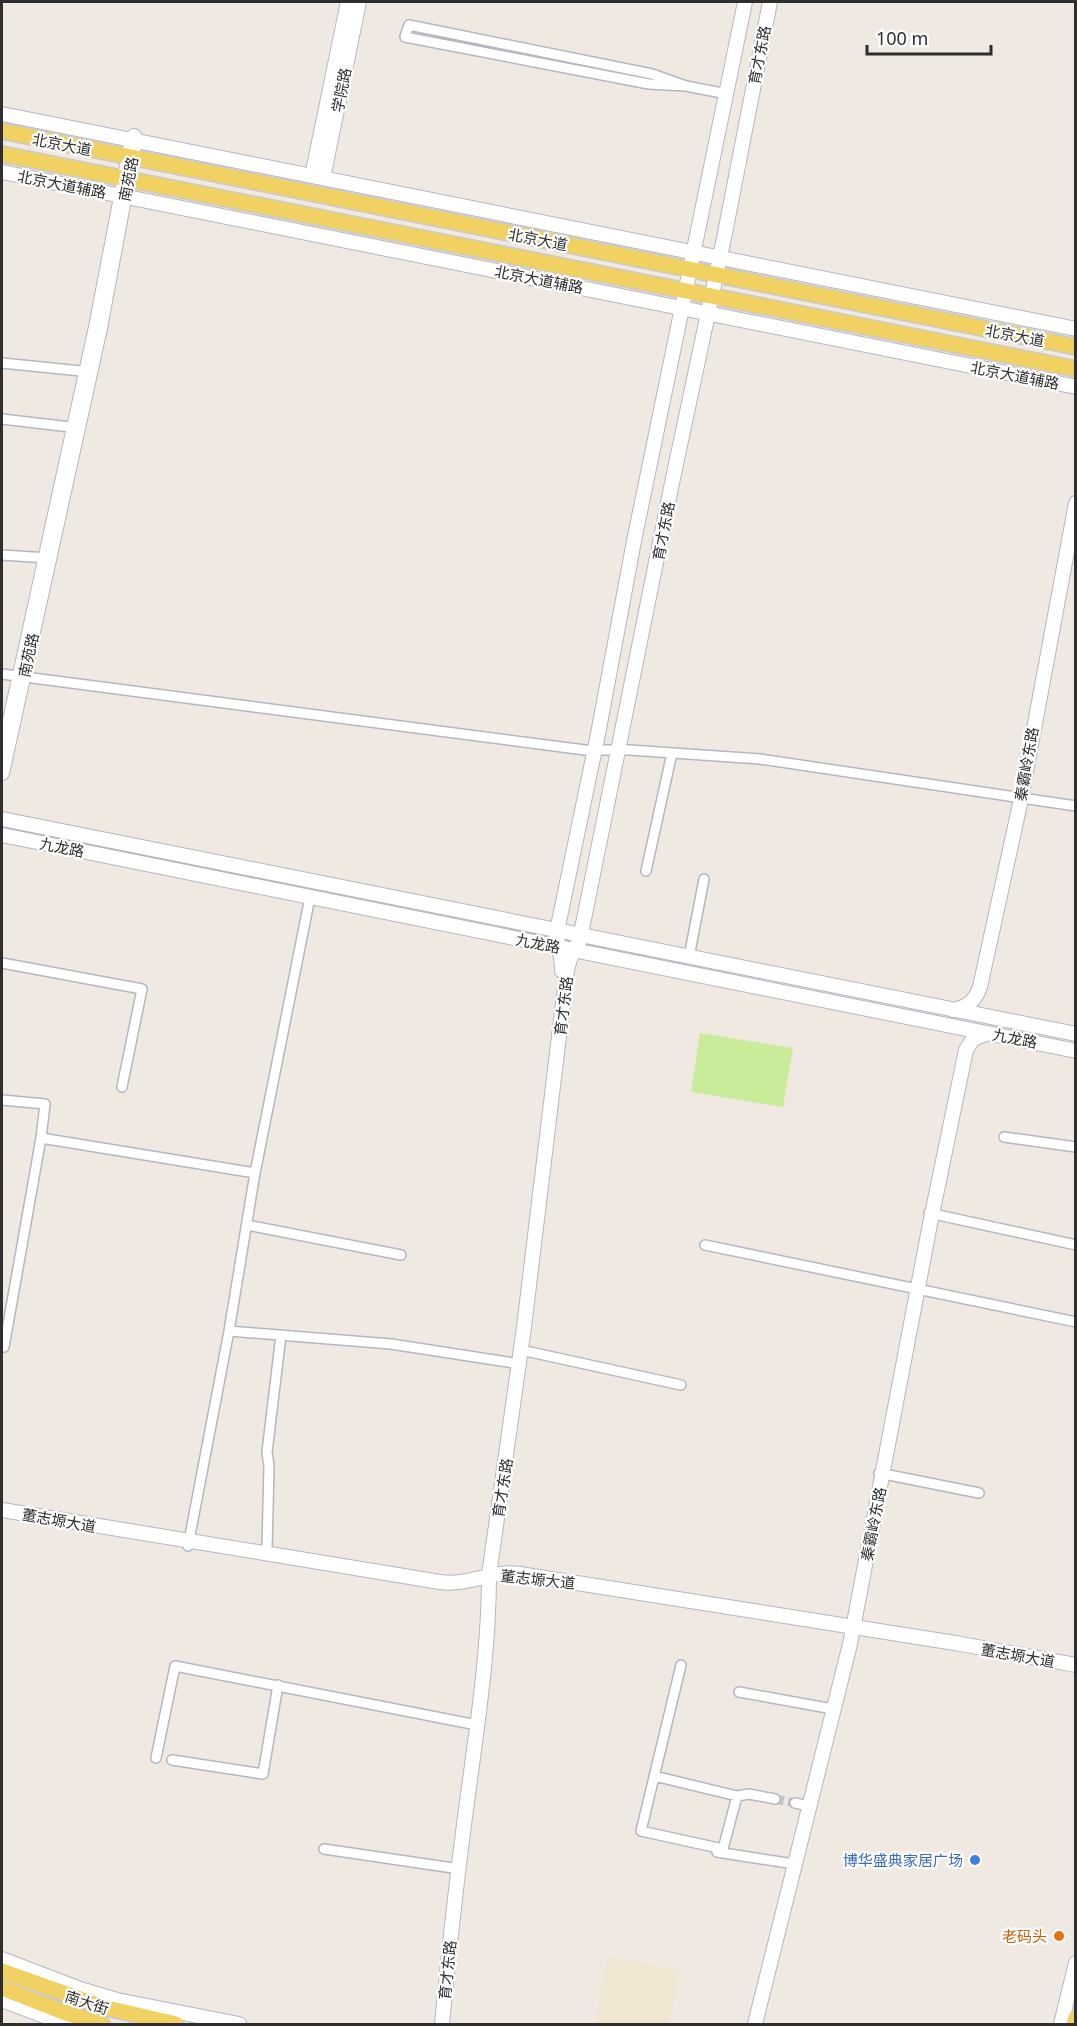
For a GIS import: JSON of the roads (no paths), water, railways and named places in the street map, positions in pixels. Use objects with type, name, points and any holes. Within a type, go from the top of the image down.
[{"type":"main road","name":"北京大道","points":[[2,131],[1076,347]]},
{"type":"main road","name":"北京大道","points":[[2,154],[1076,369]]},
{"type":"main road","name":"南大街","points":[[2,1971],[126,2014],[176,2025]]},
{"type":"main road","name":"南大街","points":[[2,1988],[53,2019],[102,2025]]},
{"type":"main road","points":[[1074,2025],[1076,2018]]},
{"type":"street","name":"学院路","points":[[318,177],[348,2]]},
{"type":"street","name":"学院路","points":[[318,177],[359,2]]},
{"type":"street","name":"育才东路","points":[[436,2025],[472,1724],[486,1579],[562,970],[562,958],[557,947],[557,931],[595,750],[634,541],[745,2]]},
{"type":"street","name":"育才东路","points":[[442,2025],[488,1612],[486,1579],[521,1350],[567,970],[581,936],[770,2]]},
{"type":"street","points":[[686,86],[652,74],[409,26],[405,38],[648,84],[686,86],[727,94]]},
{"type":"street","points":[[2,114],[1076,329]]},
{"type":"street","name":"南苑路","points":[[2,774],[46,558],[89,372],[134,140]]},
{"type":"street","name":"北京大道辅路","points":[[2,172],[1076,387]]},
{"type":"street","points":[[2,363],[89,372]]},
{"type":"street","points":[[2,419],[77,428]]},
{"type":"street","name":"秦霸岭东路","points":[[996,1018],[985,1009],[982,996],[1023,799],[1076,503]]},
{"type":"street","name":"秦霸岭东路","points":[[953,1010],[972,1002],[980,987],[1023,799],[1030,785],[1076,547]]},
{"type":"street","points":[[2,555],[46,558]]},
{"type":"street","points":[[2,674],[595,750],[760,759],[1076,806]]},
{"type":"street","name":"南苑路","points":[[2,757],[22,676]]},
{"type":"street","points":[[646,871],[672,753]]},
{"type":"street","name":"九龙路","points":[[2,819],[1076,1034]]},
{"type":"street","name":"九龙路","points":[[2,835],[1076,1051]]},
{"type":"street","points":[[689,957],[704,879]]},
{"type":"street","points":[[188,1544],[229,1331],[255,1173],[310,897]]},
{"type":"street","points":[[2,963],[142,989],[122,1087]]},
{"type":"street","name":"秦霸岭东路","points":[[753,2025],[792,1864],[803,1805],[851,1630],[962,1050],[960,1035],[948,1025]]},
{"type":"street","name":"秦霸岭东路","points":[[931,1213],[966,1050],[973,1039],[990,1033]]},
{"type":"street","points":[[2,1100],[45,1104],[4,1347]]},
{"type":"street","points":[[1004,1137],[1076,1147]]},
{"type":"street","points":[[41,1138],[255,1173]]},
{"type":"street","points":[[931,1213],[1076,1245]]},
{"type":"street","points":[[247,1225],[401,1255]]},
{"type":"street","points":[[705,1245],[1076,1323]]},
{"type":"street","points":[[229,1331],[392,1344],[514,1363]]},
{"type":"street","points":[[267,1549],[269,1466],[267,1452],[281,1335]]},
{"type":"street","points":[[521,1350],[681,1385]]},
{"type":"street","points":[[880,1473],[979,1493]]},
{"type":"street","name":"董志塬大道","points":[[2,1510],[188,1544]]},
{"type":"street","name":"董志塬大道","points":[[2,1515],[440,1582],[461,1583],[504,1573],[520,1574],[1076,1667]]},
{"type":"street","points":[[681,1665],[641,1831],[723,1849],[736,1796]]},
{"type":"street","points":[[156,1758],[175,1666],[472,1724]]},
{"type":"street","points":[[172,1760],[263,1774],[278,1685]]},
{"type":"street","points":[[739,1692],[831,1709]]},
{"type":"street","points":[[654,1776],[736,1796],[749,1794],[775,1798]]},
{"type":"street","points":[[662,1842],[792,1864]]},
{"type":"street","points":[[324,1849],[453,1868]]},
{"type":"street","points":[[2,1959],[80,1989],[117,2000],[239,2025]]},
{"type":"street","points":[[1061,2025],[1076,1963]]},
{"type":"street","points":[[2,2000],[53,2019],[60,1993]]},
{"type":"tunnel","points":[[775,1799],[795,1803]]},
{"type":"place","name":"博华盛典家居广场","points":[[975,1860]]},
{"type":"place","name":"老码头","points":[[1059,1936]]}]
